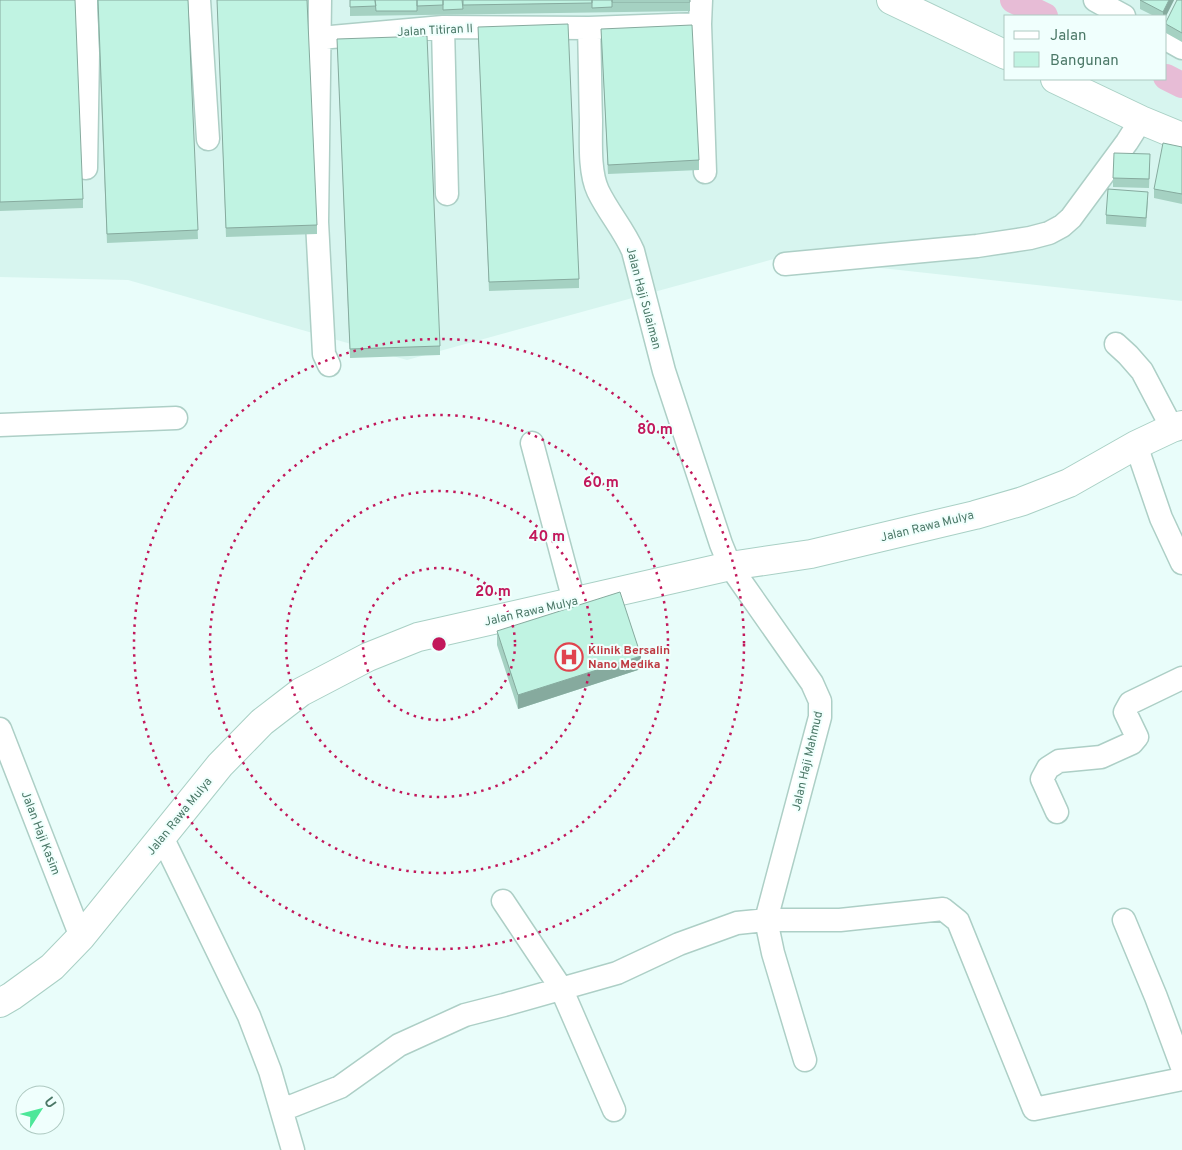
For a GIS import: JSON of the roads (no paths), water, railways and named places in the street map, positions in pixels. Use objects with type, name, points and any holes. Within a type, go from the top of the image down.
[{"type":"main road","points":[[891,0],[1004,54]]},
{"type":"main road","points":[[1057,80],[1141,120],[1182,137]]},
{"type":"main road","name":"Jalan Rawa Mulya","points":[[0,1003],[52,967],[81,937],[220,765],[262,722],[301,692],[368,657],[418,637],[730,566],[811,554],[975,515],[1023,501],[1069,483],[1136,445],[1177,426]]},
{"type":"street","points":[[86,0],[88,53],[86,168]]},
{"type":"street","points":[[199,0],[208,139]]},
{"type":"street","points":[[320,0],[317,222],[324,354],[328,365]]},
{"type":"street","points":[[701,0],[700,24],[705,172]]},
{"type":"street","points":[[1094,0],[1122,15]]},
{"type":"street","name":"Jalan Titiran II","points":[[320,38],[443,28],[589,28],[700,24]]},
{"type":"street","points":[[443,28],[447,194]]},
{"type":"street","name":"Jalan Haji Sulaiman","points":[[589,28],[591,142],[595,181],[598,192],[633,251],[664,371],[730,566]]},
{"type":"street","points":[[1167,40],[1182,48]]},
{"type":"street","points":[[785,264],[976,246],[1030,238],[1049,233],[1062,226],[1071,218],[1141,120]]},
{"type":"street","points":[[1116,344],[1142,371],[1177,426]]},
{"type":"street","points":[[0,425],[176,418]]},
{"type":"street","points":[[532,443],[574,601]]},
{"type":"street","points":[[1136,445],[1161,518],[1182,563]]},
{"type":"street","name":"Jalan Haji Mahmud","points":[[730,566],[812,683],[820,701],[820,718],[766,920]]},
{"type":"street","points":[[1057,812],[1042,779],[1048,768],[1059,761],[1102,757],[1132,743],[1137,737],[1126,712],[1130,703],[1182,678]]},
{"type":"street","name":"Jalan Haji Kasim","points":[[0,729],[81,937]]},
{"type":"street","points":[[162,837],[249,1016],[270,1071],[293,1150]]},
{"type":"street","points":[[503,901],[561,988],[614,1110]]},
{"type":"street","points":[[282,1110],[340,1087],[399,1045],[465,1015],[504,1006],[617,973],[679,944],[730,926],[751,921],[840,920],[943,909],[958,921],[1034,1109],[1182,1079]]},
{"type":"street","points":[[766,920],[773,953],[805,1060]]},
{"type":"street","points":[[1124,920],[1156,997],[1182,1067]]},
{"type":"waterway","points":[[1013,0],[1043,15]]},
{"type":"waterway","points":[[1167,78],[1182,85]]},
{"type":"place","name":"Klinik Bersalin Nano Medika","points":[[569,657]]}]
